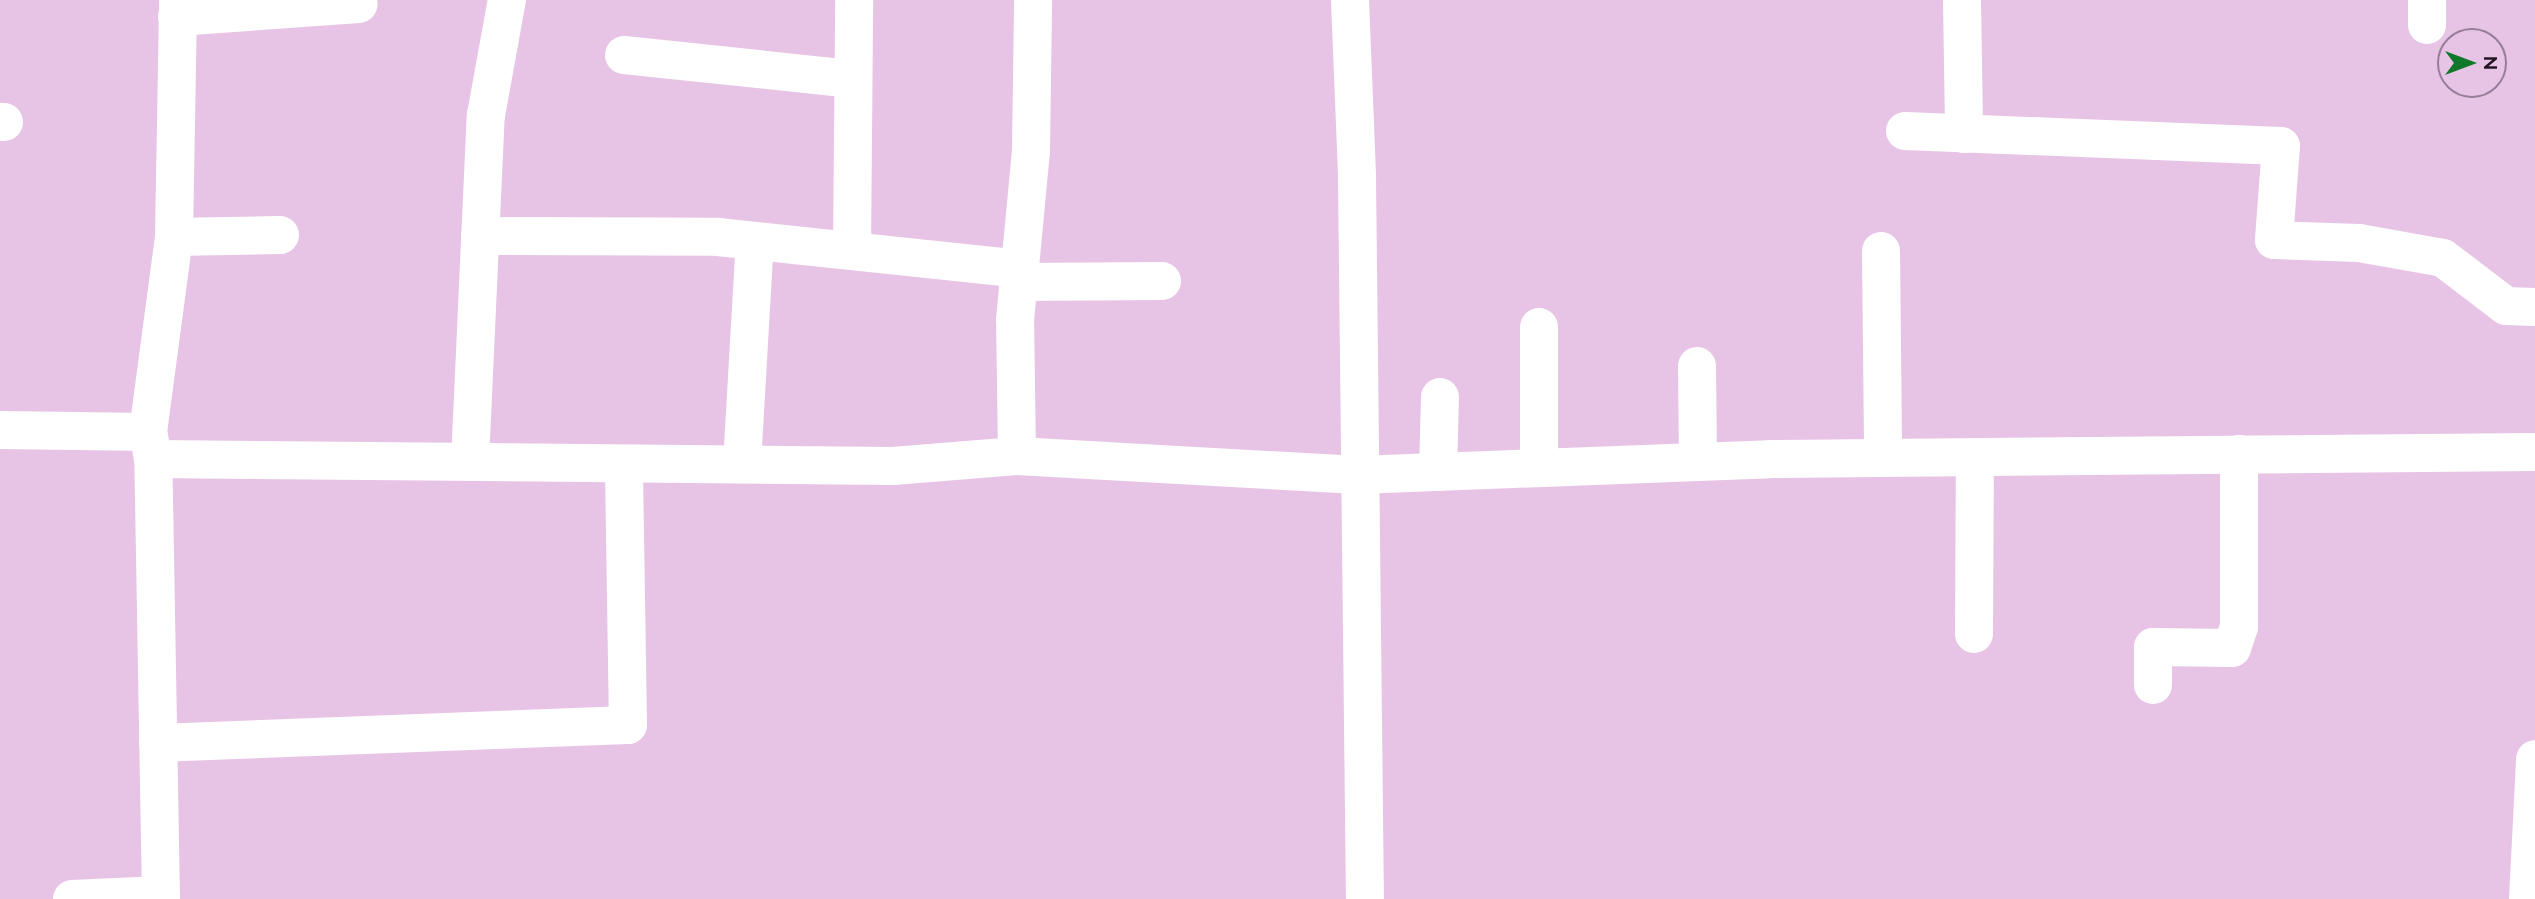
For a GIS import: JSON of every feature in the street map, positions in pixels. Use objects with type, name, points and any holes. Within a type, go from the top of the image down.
[{"type":"street","points":[[470,462],[486,115],[507,0]]},
{"type":"street","points":[[852,251],[854,0]]},
{"type":"street","points":[[1017,456],[1019,276],[1031,151],[1033,0]]},
{"type":"street","points":[[1350,0],[1357,177],[1358,475],[1365,899]]},
{"type":"street","points":[[1962,0],[1964,134]]},
{"type":"street","points":[[72,899],[161,897],[150,446],[174,237],[178,8],[359,4]]},
{"type":"street","points":[[624,55],[853,79]]},
{"type":"street","points":[[1905,131],[2281,146],[2274,240],[2359,243],[2443,257],[2506,306],[2535,307]]},
{"type":"street","points":[[174,237],[280,235]]},
{"type":"street","points":[[480,236],[755,241],[852,251],[1019,276],[1162,281]]},
{"type":"street","points":[[742,464],[755,241]]},
{"type":"street","points":[[1881,251],[1883,458]]},
{"type":"street","points":[[1539,327],[1539,468]]},
{"type":"street","points":[[1697,366],[1698,462]]},
{"type":"street","points":[[1438,472],[1440,397]]},
{"type":"street","points":[[0,430],[150,446],[470,462],[893,466],[1017,456],[1358,475],[1883,458],[2535,452]]},
{"type":"street","points":[[2153,685],[2153,647],[2232,648],[2239,627],[2239,454]]},
{"type":"street","points":[[1974,634],[1975,457]]},
{"type":"street","points":[[158,743],[628,725],[624,464]]},
{"type":"street","points":[[2528,899],[2535,758]]}]
